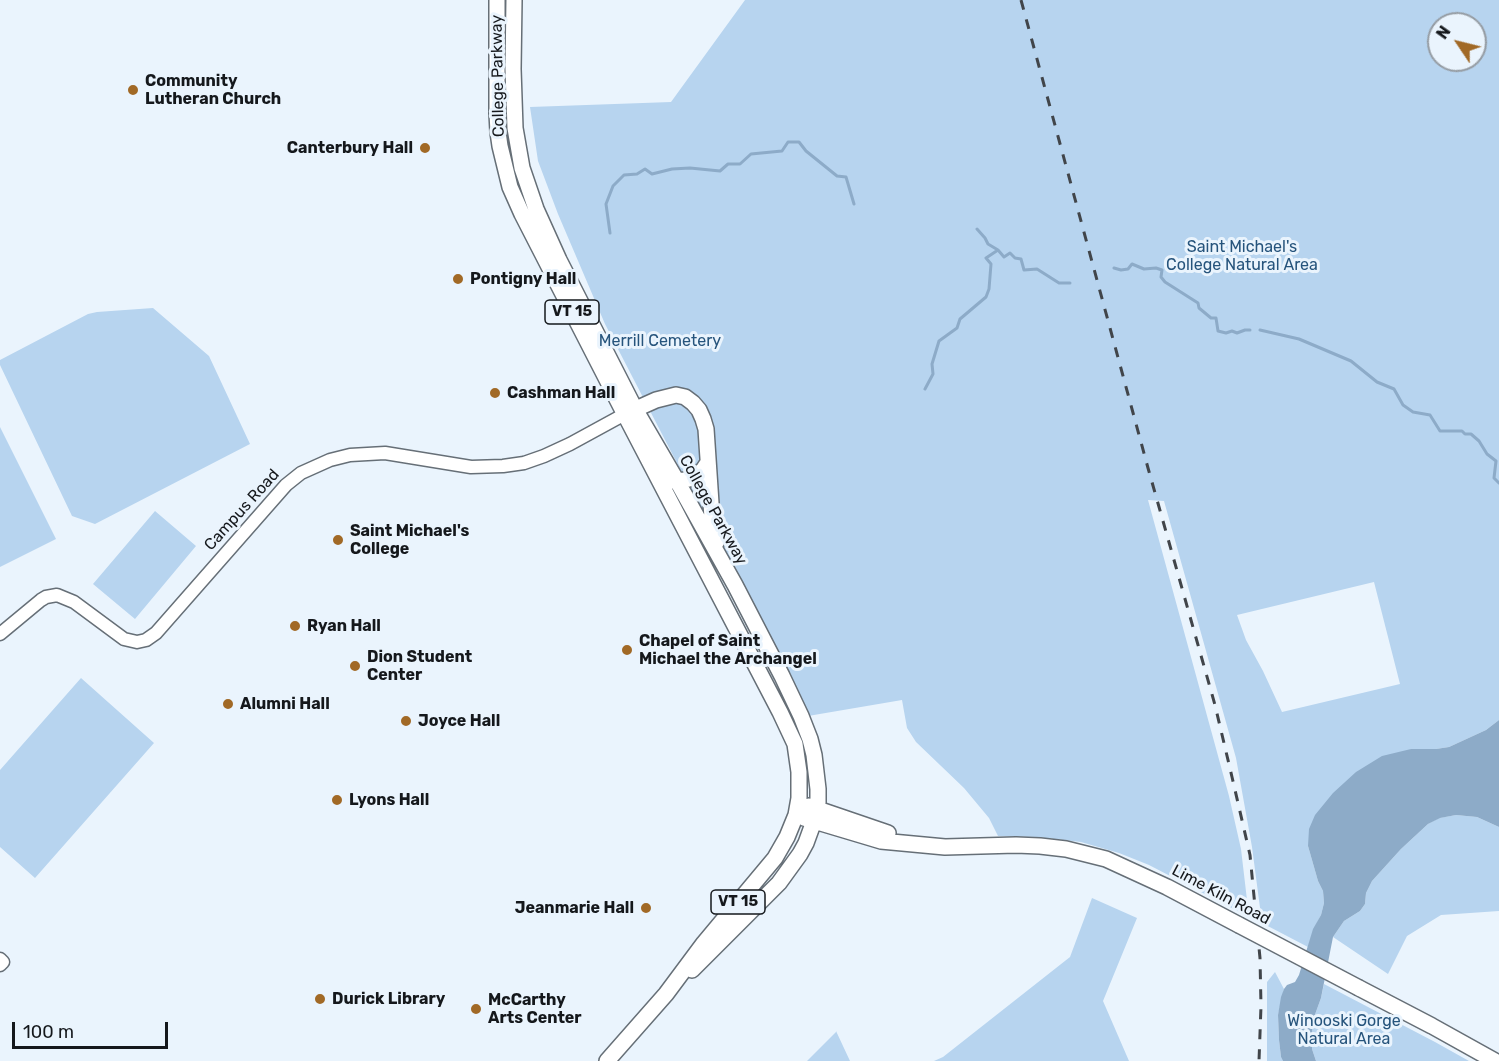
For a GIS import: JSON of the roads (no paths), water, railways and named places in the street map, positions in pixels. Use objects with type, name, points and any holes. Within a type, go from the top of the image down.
[{"type":"main road","name":"College Parkway","points":[[497,0],[496,113],[500,146],[510,187],[630,412],[677,481],[721,560],[782,676],[807,731],[814,755],[818,798],[815,815],[800,854],[779,883],[710,954],[666,994]]},
{"type":"main road","name":"College Parkway","points":[[514,0],[513,108],[518,148],[528,189],[544,229],[660,480],[790,732],[795,744],[799,772],[800,787],[797,809],[787,837],[775,858],[704,943],[666,994],[607,1061]]},
{"type":"main road","points":[[630,412],[667,396],[676,395],[685,397],[699,410],[704,419],[712,518],[721,560]]},
{"type":"main road","points":[[660,480],[677,481],[692,478],[707,464]]},
{"type":"main road","name":"Lime Kiln Road","points":[[797,809],[881,841],[945,847],[1040,846],[1066,849],[1099,857],[1132,870],[1239,925],[1495,1061]]},
{"type":"street","name":"Campus Road","points":[[0,634],[41,600],[57,595],[74,602],[124,639],[137,642],[146,640],[156,633],[286,485],[301,472],[330,460],[350,455],[386,453],[471,467],[524,463],[570,444],[630,412]]},
{"type":"street","points":[[0,959],[3,962],[0,965]]},
{"type":"waterway","points":[[610,233],[606,204],[613,186],[624,175],[637,174],[645,169],[652,174],[672,169],[690,168],[720,171],[728,164],[740,164],[751,154],[782,151],[788,142],[799,142],[806,151],[837,176],[846,177],[854,204]]},
{"type":"waterway","points":[[977,229],[988,244],[1004,257],[1010,253],[1015,258],[1021,259],[1024,270],[1037,269],[1059,283],[1070,283]]},
{"type":"waterway","points":[[925,389],[933,374],[932,364],[939,341],[957,328],[960,319],[986,297],[991,264],[986,258],[998,250]]},
{"type":"waterway","points":[[1114,268],[1128,269],[1132,264],[1144,269],[1162,270],[1161,277],[1165,282],[1198,303],[1199,308],[1211,318],[1216,318],[1218,331],[1237,333],[1250,330]]},
{"type":"waterway","points":[[1260,330],[1299,339],[1351,361],[1377,382],[1394,389],[1403,405],[1413,412],[1430,415],[1440,431],[1462,431],[1465,434],[1471,434],[1479,441],[1487,454],[1496,461],[1494,478],[1499,483]]},
{"type":"railway","points":[[1021,0],[1215,705],[1250,855],[1260,958],[1259,1061]]},
{"type":"place","name":"Community Lutheran Church","points":[[133,90]]},
{"type":"place","name":"Canterbury Hall","points":[[425,148]]},
{"type":"place","name":"Pontigny Hall","points":[[458,279]]},
{"type":"place","name":"Cashman Hall","points":[[495,393]]},
{"type":"place","name":"Saint Michael's College","points":[[338,540]]},
{"type":"place","name":"Ryan Hall","points":[[295,626]]},
{"type":"place","name":"Chapel of Saint Michael the Archangel","points":[[627,650]]},
{"type":"place","name":"Dion Student Center","points":[[355,666]]},
{"type":"place","name":"Alumni Hall","points":[[228,704]]},
{"type":"place","name":"Joyce Hall","points":[[406,721]]},
{"type":"place","name":"Lyons Hall","points":[[337,800]]},
{"type":"place","name":"Jeanmarie Hall","points":[[646,908]]},
{"type":"place","name":"Durick Library","points":[[320,999]]},
{"type":"place","name":"McCarthy Arts Center","points":[[476,1009]]},
{"type":"park label","name":"Saint Michael's College Natural Area","points":[[1242,256]]},
{"type":"park label","name":"Merrill Cemetery","points":[[660,341]]},
{"type":"park label","name":"Winooski Gorge Natural Area","points":[[1344,1030]]}]
